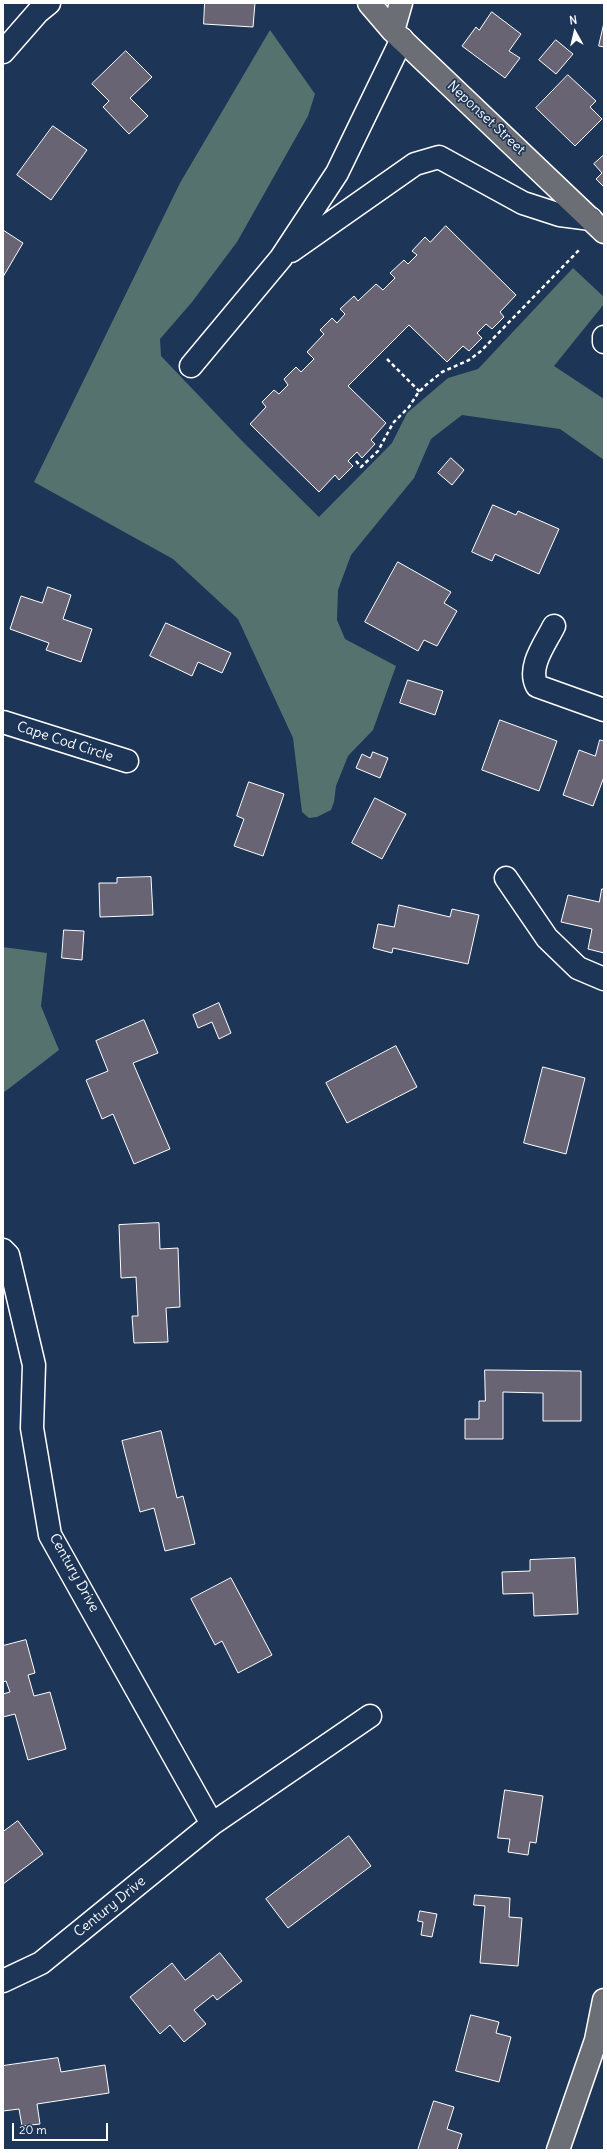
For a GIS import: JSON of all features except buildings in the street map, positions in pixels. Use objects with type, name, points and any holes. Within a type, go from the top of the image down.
[{"type":"main road","name":"Neponset Street","points":[[369,3],[398,35],[597,225]]},
{"type":"main road","points":[[398,35],[401,3]]},
{"type":"main road","points":[[558,2150],[596,2040],[603,2009]]},
{"type":"street","points":[[3,52],[38,12],[49,3]]},
{"type":"street","points":[[191,366],[281,258],[338,173],[398,35]]},
{"type":"street","points":[[281,258],[415,164],[439,157],[523,203],[597,225]]},
{"type":"street","points":[[604,337],[604,342]]},
{"type":"street","points":[[554,626],[533,668],[533,679],[537,686],[604,710]]},
{"type":"street","name":"Cape Cod Circle","points":[[3,722],[127,761]]},
{"type":"street","points":[[506,878],[547,938],[578,968],[604,979]]},
{"type":"street","name":"Century Drive","points":[[3,1250],[8,1256],[34,1365],[32,1428],[50,1535],[212,1824]]},
{"type":"street","name":"Century Drive","points":[[3,1981],[41,1963],[212,1824],[370,1716]]},
{"type":"path","points":[[356,461],[361,467],[378,451],[393,423],[409,407],[420,392],[442,372],[469,360],[481,351],[585,244]]},
{"type":"path","points":[[386,359],[420,392]]},
{"type":"green space","points":[[270,30],[315,94],[308,116],[237,242],[192,302],[160,339],[161,356],[245,444],[319,517],[392,443],[407,413],[448,378],[478,369],[573,268],[604,297],[604,304],[554,366],[604,399],[604,460],[560,429],[462,415],[431,439],[414,478],[351,555],[338,590],[337,620],[345,639],[396,666],[373,730],[348,756],[336,786],[334,802],[331,810],[317,817],[309,818],[302,812],[293,738],[238,619],[173,559],[34,482],[180,183]]},
{"type":"green space","points":[[3,947],[47,953],[41,1006],[59,1050],[3,1093]]}]
